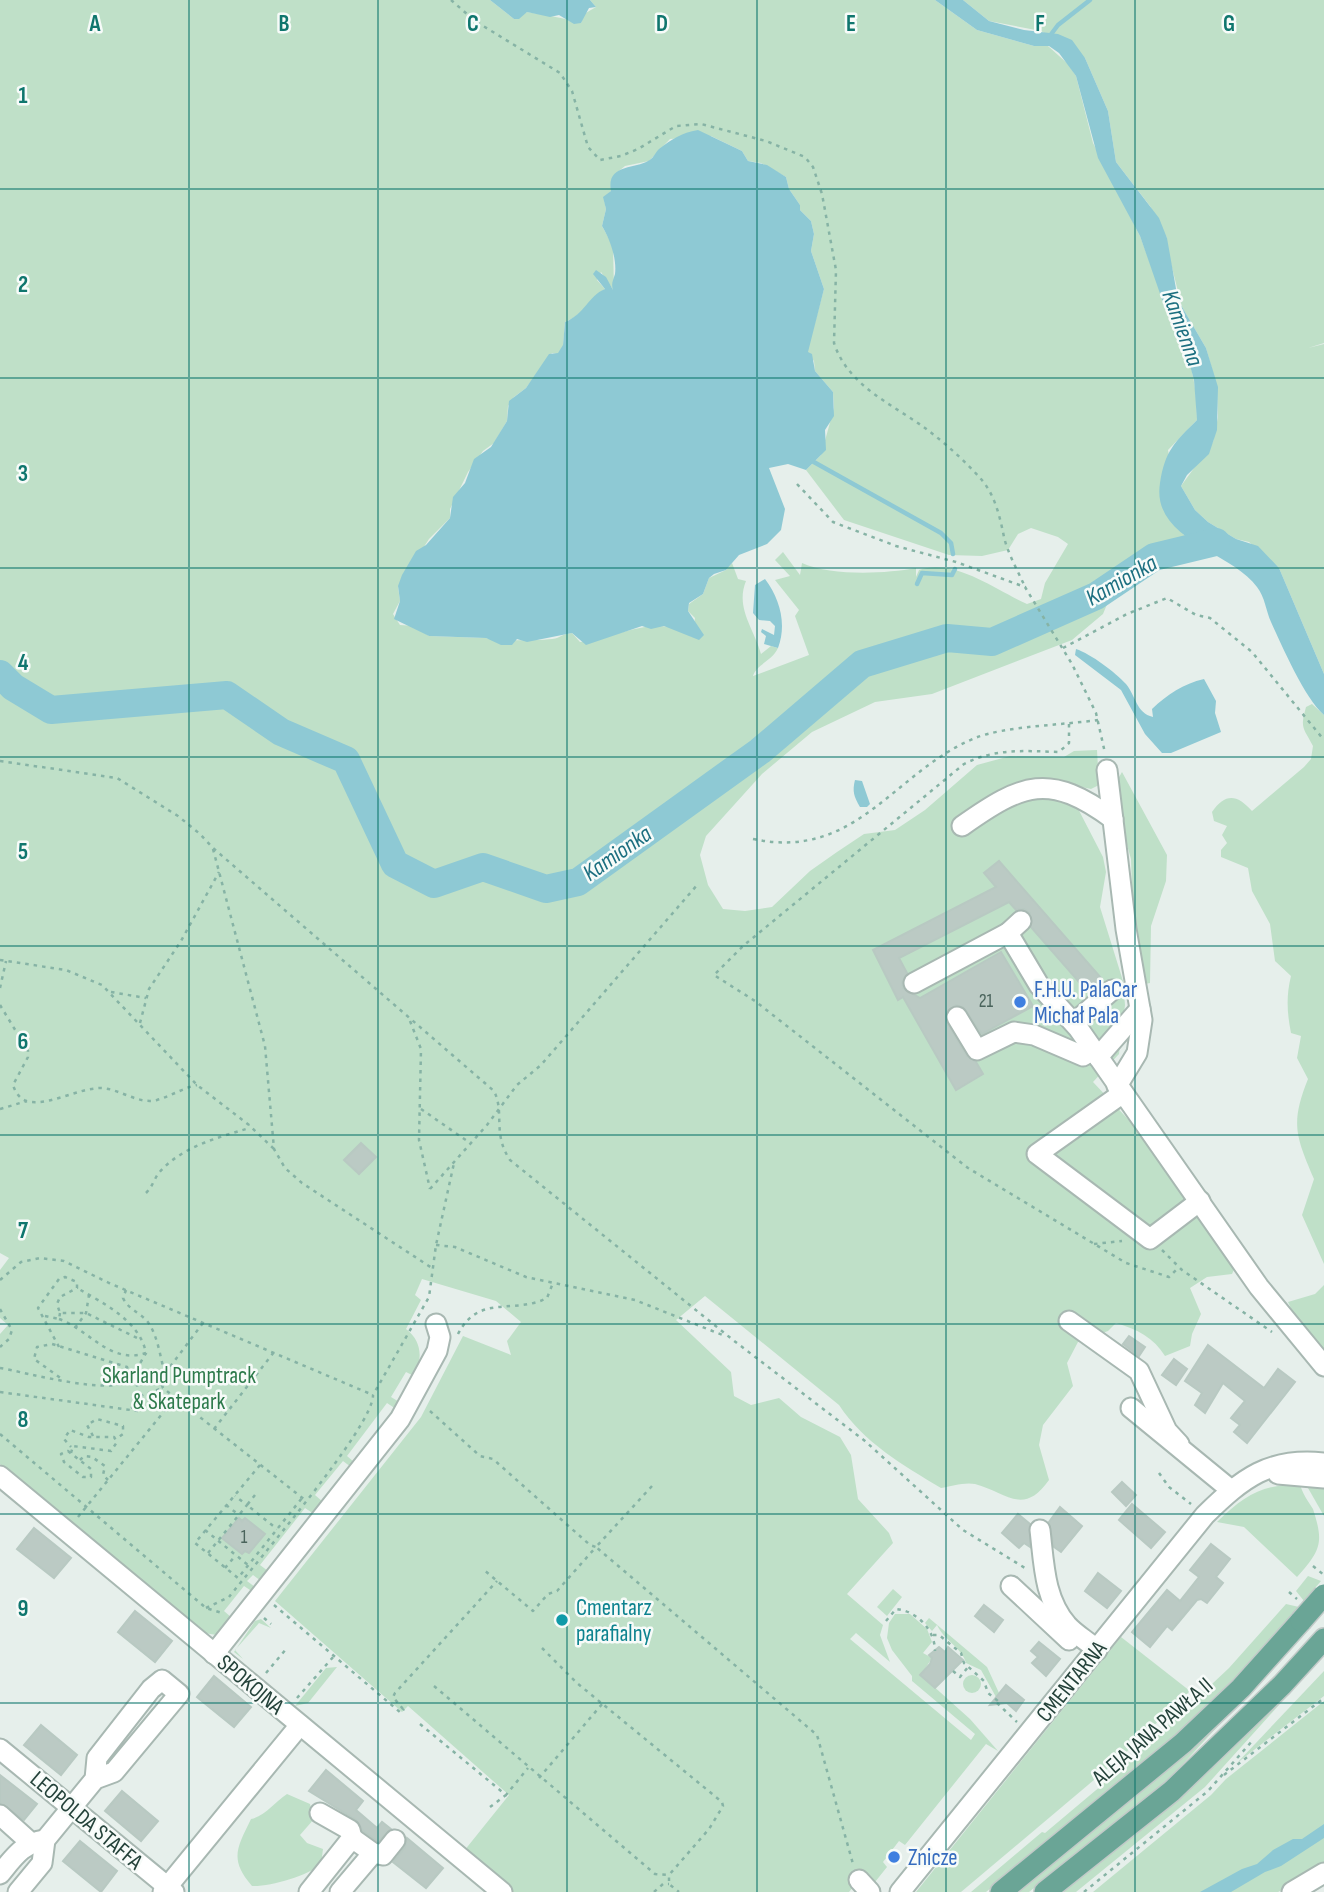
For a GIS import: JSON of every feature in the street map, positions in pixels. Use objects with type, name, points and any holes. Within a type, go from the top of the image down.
[{"type":"main road","name":"ALEJA JANA PAWŁA II","points":[[1001,1892],[1183,1743],[1241,1688],[1324,1595]]},
{"type":"main road","points":[[1045,1892],[1172,1791],[1282,1685],[1324,1639]]},
{"type":"street","points":[[1107,764],[1126,929],[1140,1009],[1137,1052],[1120,1090],[1037,1154],[1150,1238],[1200,1201]]},
{"type":"street","points":[[962,826],[994,803],[1025,788],[1063,790],[1087,800],[1113,819]]},
{"type":"street","points":[[914,983],[1014,927],[1039,985],[1074,1023],[1277,1312],[1324,1366]]},
{"type":"street","points":[[1074,1023],[1112,990]]},
{"type":"street","points":[[957,1017],[978,1051],[1014,1032],[1034,1035],[1083,1056],[1095,1054],[1140,1009]]},
{"type":"street","points":[[214,1654],[404,1413],[437,1351],[440,1337],[428,1318]]},
{"type":"street","points":[[1069,1321],[1139,1371],[1167,1431],[1178,1444]]},
{"type":"street","points":[[1131,1408],[1231,1490]]},
{"type":"street","name":"CMENTARNA","points":[[900,1892],[1205,1515],[1231,1490],[1249,1478],[1323,1472]]},
{"type":"street","name":"SPOKOJNA","points":[[0,1476],[502,1892]]},
{"type":"street","points":[[1040,1531],[1046,1587],[1067,1625],[1097,1650]]},
{"type":"street","points":[[1011,1586],[1067,1639],[1097,1650]]},
{"type":"street","points":[[0,1874],[72,1808],[95,1779],[114,1772],[179,1693],[162,1680],[151,1689],[97,1758],[95,1779]]},
{"type":"street","points":[[168,1890],[300,1725]]},
{"type":"street","name":"LEOPOLDA STAFFA","points":[[0,1749],[168,1890]]},
{"type":"street","points":[[320,1813],[350,1830],[352,1838],[373,1853],[383,1855],[395,1840]]},
{"type":"street","points":[[0,1815],[38,1841],[42,1863],[18,1892]]},
{"type":"street","points":[[309,1892],[352,1838]]},
{"type":"street","points":[[340,1892],[373,1853]]},
{"type":"street","points":[[1292,1892],[1324,1873]]},
{"type":"path","points":[[451,0],[475,21],[560,73],[572,91],[588,147],[600,160],[629,153],[677,126],[701,124],[766,141],[805,157],[813,167],[822,194],[836,270],[834,343],[846,369],[880,399],[926,428],[983,481],[999,513],[1004,538],[1025,587],[1062,648],[1098,720],[1107,764]]},
{"type":"path","points":[[797,484],[833,522],[896,546],[956,562],[1025,587]]},
{"type":"path","points":[[1062,648],[1127,614],[1167,598],[1196,615],[1210,618],[1252,652],[1324,740]]},
{"type":"path","points":[[753,839],[774,843],[811,840],[838,831],[863,818],[915,776],[976,738],[1098,720]]},
{"type":"path","points":[[1069,724],[1069,743],[1059,752],[1009,750],[983,754],[964,764],[743,946],[714,975],[755,1001],[968,1168],[1094,1244],[1147,1272],[1169,1276],[1179,1267]]},
{"type":"path","points":[[0,761],[117,778],[178,816],[494,1091],[500,1139],[510,1160],[733,1340],[865,1441],[963,1530],[1011,1557],[1046,1587]]},
{"type":"path","points":[[212,848],[265,1046],[274,1149]]},
{"type":"path","points":[[140,1025],[146,998],[219,872]]},
{"type":"path","points":[[410,1019],[421,1049],[419,1140],[430,1189],[498,1112],[512,1091],[541,1065],[698,884]]},
{"type":"path","points":[[0,960],[78,973],[111,992],[197,1085],[249,1125],[274,1149],[285,1168],[302,1183],[432,1268]]},
{"type":"path","points":[[0,988],[6,961]]},
{"type":"path","points":[[111,992],[146,998]]},
{"type":"path","points":[[0,1005],[28,1051],[28,1058],[13,1085],[19,1098],[26,1101]]},
{"type":"path","points":[[0,1109],[26,1101],[100,1088],[113,1089],[134,1098],[158,1100],[197,1085]]},
{"type":"path","points":[[421,1109],[471,1143]]},
{"type":"path","points":[[146,1193],[159,1173],[183,1154],[206,1141],[246,1129],[249,1125]]},
{"type":"path","points":[[260,1465],[195,1542],[238,1578],[342,1454],[370,1408],[373,1395],[428,1318],[432,1268],[454,1163]]},
{"type":"path","points":[[1094,1244],[1150,1238],[1179,1267],[1279,1336]]},
{"type":"path","points":[[436,1245],[455,1247],[526,1277],[635,1300],[733,1340]]},
{"type":"path","points":[[0,1280],[22,1262],[49,1258],[74,1264],[126,1290],[373,1395]]},
{"type":"path","points":[[59,1347],[38,1308],[59,1279],[71,1278],[77,1282],[78,1288],[124,1319],[146,1353]]},
{"type":"path","points":[[454,1342],[466,1320],[495,1306],[536,1304],[547,1298],[553,1283]]},
{"type":"path","points":[[59,1319],[57,1304],[60,1297],[78,1288]]},
{"type":"path","points":[[126,1290],[123,1298],[126,1305],[144,1318],[153,1332],[165,1374]]},
{"type":"path","points":[[75,1328],[86,1313],[89,1295]]},
{"type":"path","points":[[0,1309],[12,1331],[9,1339],[0,1348]]},
{"type":"path","points":[[60,1312],[86,1313],[139,1339]]},
{"type":"path","points":[[44,1316],[59,1319],[114,1353],[134,1357],[146,1353]]},
{"type":"path","points":[[203,1323],[160,1380],[163,1388],[303,1499]]},
{"type":"path","points":[[0,1368],[62,1379],[114,1387],[123,1385],[131,1378],[127,1367],[42,1344],[33,1355],[41,1367],[62,1379]]},
{"type":"path","points":[[214,1429],[274,1352]]},
{"type":"path","points":[[128,1409],[137,1405],[139,1396],[135,1372],[146,1353]]},
{"type":"path","points":[[139,1396],[163,1388]]},
{"type":"path","points":[[0,1392],[138,1411]]},
{"type":"path","points":[[74,1522],[174,1398]]},
{"type":"path","points":[[430,1411],[480,1456],[494,1459],[590,1545],[596,1547],[817,1735],[864,1886]]},
{"type":"path","points":[[71,1453],[71,1447],[64,1438],[67,1431],[93,1437],[116,1438],[123,1434],[123,1426],[97,1419],[87,1425],[93,1437]]},
{"type":"path","points":[[0,1434],[206,1608],[230,1619]]},
{"type":"path","points":[[71,1447],[113,1450],[116,1438]]},
{"type":"path","points":[[96,1449],[97,1460]]},
{"type":"path","points":[[63,1452],[71,1453],[91,1469],[89,1478],[64,1462],[63,1452]]},
{"type":"path","points":[[80,1460],[84,1456],[97,1460],[105,1466],[103,1475],[108,1480]]},
{"type":"path","points":[[1159,1474],[1169,1487],[1205,1515]]},
{"type":"path","points":[[484,1570],[533,1611],[548,1594],[557,1591],[652,1486]]},
{"type":"path","points":[[208,1553],[255,1495]]},
{"type":"path","points":[[234,1496],[277,1529]]},
{"type":"path","points":[[206,1608],[229,1597],[303,1499]]},
{"type":"path","points":[[226,1505],[239,1515]]},
{"type":"path","points":[[205,1531],[248,1565]]},
{"type":"path","points":[[225,1567],[236,1555]]},
{"type":"path","points":[[1313,1566],[1324,1575]]},
{"type":"path","points":[[272,1599],[401,1713],[404,1709],[393,1697],[395,1693],[497,1581]]},
{"type":"path","points":[[1289,1592],[1293,1596]]},
{"type":"path","points":[[886,1621],[896,1609],[903,1608],[933,1635],[934,1651]]},
{"type":"path","points":[[257,1617],[271,1624]]},
{"type":"path","points":[[933,1635],[939,1635],[954,1646],[968,1667],[984,1681],[988,1693],[1023,1727]]},
{"type":"path","points":[[261,1678],[287,1648]]},
{"type":"path","points":[[542,1648],[603,1703],[722,1802],[723,1806],[709,1829],[669,1875],[668,1884]]},
{"type":"path","points":[[292,1702],[334,1656]]},
{"type":"path","points":[[953,1671],[960,1677],[968,1667]]},
{"type":"path","points":[[434,1686],[528,1769],[655,1874],[669,1875]]},
{"type":"path","points":[[1222,1776],[1324,1698]]},
{"type":"path","points":[[539,1778],[603,1703]]},
{"type":"path","points":[[420,1724],[506,1795]]},
{"type":"path","points":[[490,1807],[506,1795],[528,1769]]},
{"type":"path","points":[[661,1876],[663,1884]]},
{"type":"path","points":[[654,1892],[663,1884],[668,1884],[679,1892]]},
{"type":"green space","name":"Skarland Pumptrack & Skatepark","points":[[0,0],[490,0],[514,19],[527,12],[581,23],[584,14],[596,7],[590,0],[935,0],[977,30],[1034,46],[1048,46],[1068,64],[1076,76],[1093,143],[1140,236],[1189,361],[1196,396],[1197,420],[1168,450],[1183,534],[1193,540],[1121,570],[1104,585],[1094,580],[1110,597],[1103,614],[1072,640],[932,694],[875,702],[812,732],[762,774],[706,836],[700,855],[708,885],[723,909],[745,911],[772,907],[810,871],[837,852],[864,834],[895,830],[925,810],[977,765],[1010,756],[1064,757],[1074,751],[1097,750],[1099,785],[1091,789],[1072,785],[1072,797],[1103,857],[1106,872],[1100,907],[1123,981],[1125,1005],[1119,1054],[1093,1082],[1141,1133],[1236,1265],[1232,1274],[1207,1277],[1190,1288],[1201,1314],[1190,1346],[1165,1356],[1156,1344],[1144,1335],[1116,1323],[1108,1331],[1078,1342],[1067,1363],[1073,1386],[1043,1425],[1039,1445],[1049,1480],[1040,1491],[1022,1500],[975,1484],[941,1488],[913,1471],[872,1442],[839,1405],[705,1296],[676,1320],[731,1372],[734,1396],[751,1405],[779,1398],[801,1417],[840,1437],[851,1455],[858,1499],[889,1533],[893,1543],[847,1594],[883,1625],[880,1635],[890,1662],[856,1633],[850,1639],[971,1740],[975,1734],[912,1681],[912,1676],[892,1650],[887,1638],[889,1623],[895,1614],[910,1614],[927,1629],[932,1642],[923,1653],[932,1658],[921,1675],[970,1719],[998,1751],[986,1744],[905,1845],[899,1841],[883,1862],[887,1867],[875,1882],[864,1874],[849,1892],[510,1892],[464,1851],[509,1795],[408,1706],[402,1712],[275,1601],[421,1417],[463,1336],[511,1355],[507,1341],[521,1322],[496,1301],[422,1279],[415,1295],[421,1300],[406,1329],[418,1345],[419,1363],[414,1376],[406,1372],[391,1397],[401,1403],[396,1409],[387,1403],[347,1456],[354,1462],[351,1467],[343,1461],[315,1495],[323,1502],[314,1514],[305,1508],[260,1565],[268,1571],[261,1581],[253,1575],[247,1581],[255,1587],[253,1592],[244,1586],[224,1611],[232,1618],[217,1635],[204,1633],[0,1464],[0,1334],[8,1325],[0,1318],[0,1270],[9,1258],[0,1253]],"holes":[[[711,136],[742,151],[748,161],[761,163],[786,177],[800,210],[811,221],[814,234],[811,251],[824,289],[807,352],[814,361],[815,371],[833,392],[834,408],[821,455],[806,470],[844,520],[949,555],[982,556],[1008,550],[1018,534],[1031,528],[1058,537],[1068,544],[1045,583],[1041,599],[1027,604],[974,577],[947,568],[919,570],[916,577],[916,568],[858,573],[828,570],[802,563],[800,575],[783,552],[775,560],[790,576],[775,580],[799,610],[795,616],[809,655],[753,676],[778,648],[771,646],[761,654],[744,609],[743,591],[746,581],[738,579],[732,563],[726,570],[709,578],[703,594],[689,604],[688,611],[695,618],[692,637],[665,626],[651,626],[580,642],[572,633],[552,639],[499,640],[429,636],[414,626],[400,625],[393,614],[400,601],[398,587],[429,539],[450,518],[450,509],[468,472],[483,451],[494,443],[507,421],[508,406],[514,397],[526,388],[552,353],[558,354],[563,346],[565,322],[577,315],[605,289],[597,280],[601,272],[614,291],[613,246],[602,226],[606,209],[604,199],[611,191],[614,175],[625,166],[649,161],[670,139]]]},
{"type":"green space","points":[[963,0],[1324,0],[1324,343],[1308,348],[1324,344],[1324,674],[1279,568],[1249,542],[1236,539],[1208,522],[1195,510],[1181,486],[1213,442],[1218,417],[1217,387],[1206,348],[1182,307],[1167,248],[1167,238],[1150,206],[1116,162],[1108,111],[1085,58],[1041,31],[989,21]]},
{"type":"green space","points":[[1312,704],[1324,715],[1324,1264],[1302,1215],[1314,1179],[1299,1140],[1297,1119],[1308,1079],[1297,1058],[1301,1036],[1291,1033],[1288,998],[1291,976],[1275,961],[1270,924],[1252,891],[1248,868],[1221,857],[1221,850],[1227,843],[1222,835],[1227,826],[1214,821],[1212,812],[1222,801],[1231,798],[1241,801],[1252,811],[1304,767],[1311,759],[1313,746],[1303,720],[1306,707]]},
{"type":"green space","points":[[1122,772],[1167,855],[1166,881],[1151,926],[1150,983],[1145,984],[1133,918],[1131,859],[1116,806],[1118,779]]},
{"type":"green space","points":[[1324,1285],[1324,1350],[1295,1317],[1288,1302],[1315,1294]]},
{"type":"green space","points":[[1308,1481],[1324,1484],[1324,1516],[1308,1488]]},
{"type":"green space","points":[[1300,1484],[1313,1509],[1319,1538],[1316,1553],[1297,1577],[1244,1527],[1217,1522],[1254,1493]]},
{"type":"green space","points":[[1308,1576],[1321,1581],[1304,1601],[1296,1591]]},
{"type":"green space","points":[[893,1589],[902,1597],[887,1616],[877,1607]]},
{"type":"green space","points":[[1286,1604],[1299,1607],[1250,1663],[1174,1736],[986,1892],[971,1892],[1127,1764],[1229,1668]]},
{"type":"green space","points":[[929,1618],[987,1667],[999,1693],[996,1697],[981,1670],[966,1663],[937,1625],[932,1631],[925,1623]]},
{"type":"green space","points":[[261,1619],[271,1628],[259,1623],[236,1648],[255,1621]]},
{"type":"green space","points":[[1121,1637],[1190,1691],[1120,1758],[961,1892],[916,1892]]},
{"type":"green space","points":[[337,1667],[308,1703],[295,1706],[326,1668]]},
{"type":"green space","points":[[1324,1671],[1324,1696],[1237,1763]]},
{"type":"green space","points":[[968,1675],[976,1675],[981,1684],[979,1691],[968,1693],[963,1688],[963,1680]]},
{"type":"green space","points":[[1297,1685],[1205,1787],[1076,1892],[1061,1892],[1217,1764]]},
{"type":"green space","points":[[1242,1700],[1170,1778],[1029,1892],[1017,1892],[1172,1765]]},
{"type":"green space","points":[[1324,1701],[1324,1868],[1278,1892],[1093,1892],[1211,1795],[1226,1779]]},
{"type":"green space","points":[[287,1794],[310,1804],[314,1819],[300,1835],[307,1843],[323,1849],[321,1864],[288,1880],[252,1886],[238,1861],[242,1838],[251,1819],[265,1812]]},
{"type":"water","points":[[490,0],[590,0],[596,7],[589,8],[581,23],[574,24],[559,15],[550,17],[527,12],[519,19],[514,19]]},
{"type":"water","name":"Kamienna","points":[[935,0],[963,0],[989,21],[1024,30],[1058,34],[1072,40],[1085,58],[1108,111],[1116,162],[1159,218],[1167,238],[1178,300],[1206,348],[1218,387],[1217,430],[1209,454],[1187,475],[1181,486],[1195,510],[1208,522],[1236,539],[1258,546],[1279,568],[1324,674],[1324,715],[1294,672],[1257,587],[1230,564],[1180,531],[1168,518],[1161,502],[1160,483],[1168,455],[1197,420],[1194,380],[1183,340],[1165,308],[1140,236],[1098,158],[1076,76],[1059,53],[1049,46],[1034,46],[977,30]]},
{"type":"water","points":[[698,130],[742,151],[748,161],[767,165],[786,177],[800,210],[811,221],[814,234],[811,251],[824,289],[808,352],[812,354],[815,371],[833,392],[834,416],[825,430],[826,450],[806,470],[788,464],[769,468],[785,509],[781,530],[767,544],[739,555],[726,570],[714,574],[709,578],[703,594],[689,603],[688,611],[704,635],[699,640],[664,626],[651,629],[642,626],[586,645],[572,633],[527,642],[517,639],[512,645],[501,645],[486,638],[429,636],[394,619],[400,601],[398,586],[402,575],[416,551],[426,545],[450,518],[453,497],[465,483],[474,459],[491,447],[507,421],[509,401],[526,388],[549,354],[558,353],[563,345],[565,322],[572,319],[594,296],[605,289],[593,274],[596,270],[606,277],[613,290],[614,256],[602,226],[606,209],[603,197],[611,191],[613,176],[623,169],[650,160],[659,149],[677,137]]},
{"type":"water","points":[[765,579],[775,595],[782,621],[778,648],[764,644],[766,636],[761,632],[762,629],[774,635],[775,626],[770,621],[759,620],[753,613],[755,585]]},
{"type":"water","points":[[1076,649],[1096,659],[1116,674],[1126,684],[1143,712],[1153,717],[1152,709],[1164,699],[1183,687],[1204,679],[1216,701],[1215,713],[1221,732],[1171,753],[1162,753],[1145,734],[1121,690],[1075,655]]},
{"type":"water","points":[[855,780],[862,781],[870,804],[867,807],[860,807],[856,800]]},
{"type":"water","points":[[1324,1824],[1324,1838],[1281,1866],[1231,1892],[1200,1892],[1242,1869],[1257,1864],[1273,1850],[1293,1839],[1302,1839]]},
{"type":"building","points":[[999,861],[1101,978],[1087,991],[1031,927],[1030,913],[1024,909],[1016,910],[1009,902],[899,958],[907,973],[902,982],[903,988],[920,998],[1001,952],[1033,1006],[982,1034],[963,1007],[956,1005],[947,1011],[947,1023],[967,1056],[976,1062],[983,1074],[956,1090],[903,997],[898,1000],[873,950],[996,887],[984,873]]},
{"type":"building","points":[[361,1143],[376,1157],[359,1174],[344,1160]]},
{"type":"building","points":[[1129,1336],[1145,1347],[1139,1356],[1123,1344]]},
{"type":"building","points":[[1208,1345],[1264,1388],[1278,1369],[1295,1382],[1247,1443],[1234,1432],[1240,1425],[1231,1418],[1245,1401],[1223,1383],[1205,1413],[1195,1405],[1202,1393],[1185,1381]]},
{"type":"building","points":[[1174,1359],[1187,1369],[1176,1385],[1162,1375]]},
{"type":"building","points":[[1122,1482],[1136,1495],[1126,1506],[1112,1492]]},
{"type":"building","points":[[1132,1504],[1165,1532],[1151,1548],[1119,1520]]},
{"type":"building","points":[[1060,1507],[1082,1526],[1061,1552],[1054,1547],[1049,1522]]},
{"type":"building","points":[[1018,1514],[1030,1524],[1030,1547],[1024,1543],[1019,1548],[1002,1533]]},
{"type":"building","points":[[239,1518],[242,1521],[245,1518],[265,1534],[249,1553],[245,1551],[242,1554],[222,1538]]},
{"type":"building","points":[[34,1528],[71,1558],[54,1578],[17,1549]]},
{"type":"building","points":[[1211,1544],[1230,1559],[1216,1577],[1223,1583],[1207,1603],[1201,1599],[1197,1600],[1172,1630],[1167,1626],[1150,1647],[1132,1632],[1167,1590],[1180,1601],[1199,1577],[1190,1570]]},
{"type":"building","points":[[1098,1573],[1121,1591],[1107,1608],[1085,1591]]},
{"type":"building","points":[[984,1605],[1003,1620],[994,1632],[975,1616]]},
{"type":"building","points":[[135,1611],[172,1641],[155,1662],[118,1632]]},
{"type":"building","points":[[1039,1642],[1060,1659],[1046,1676],[1032,1663],[1038,1657],[1031,1651]]},
{"type":"building","points":[[939,1647],[945,1652],[948,1647],[963,1660],[935,1688],[920,1675],[930,1664],[932,1658],[929,1655]]},
{"type":"building","points":[[214,1676],[251,1707],[234,1727],[197,1697]]},
{"type":"building","points":[[1006,1685],[1024,1700],[1016,1711],[1007,1703],[990,1705]]},
{"type":"building","points":[[41,1725],[77,1755],[61,1775],[24,1745]]},
{"type":"building","points":[[326,1770],[363,1801],[356,1810],[377,1828],[382,1822],[391,1829],[378,1842],[363,1831],[356,1820],[309,1791]]},
{"type":"building","points":[[0,1775],[37,1804],[24,1820],[0,1803]]},
{"type":"building","points":[[122,1791],[158,1821],[141,1841],[105,1811]]},
{"type":"building","points":[[407,1838],[443,1868],[426,1888],[393,1862],[405,1847]]},
{"type":"building","points":[[80,1841],[117,1871],[101,1892],[63,1861]]},
{"type":"waterway","points":[[1049,37],[1058,25],[1090,0]]},
{"type":"waterway","points":[[812,461],[941,533],[951,543],[953,554]]},
{"type":"waterway","name":"Kamionka","points":[[0,674],[13,687],[51,710],[227,695],[281,732],[346,760],[395,864],[434,884],[483,867],[546,889],[578,882],[760,751],[862,664],[947,638],[992,642],[1096,596],[1154,557],[1216,542]]},
{"type":"waterway","points":[[917,584],[922,573],[952,575],[955,569]]},
{"type":"place","name":"F.H.U. PalaCar Michał Pala","points":[[1020,1002]]},
{"type":"place","name":"Cmentarz parafialny","points":[[562,1620]]},
{"type":"place","name":"Znicze","points":[[894,1857]]}]
